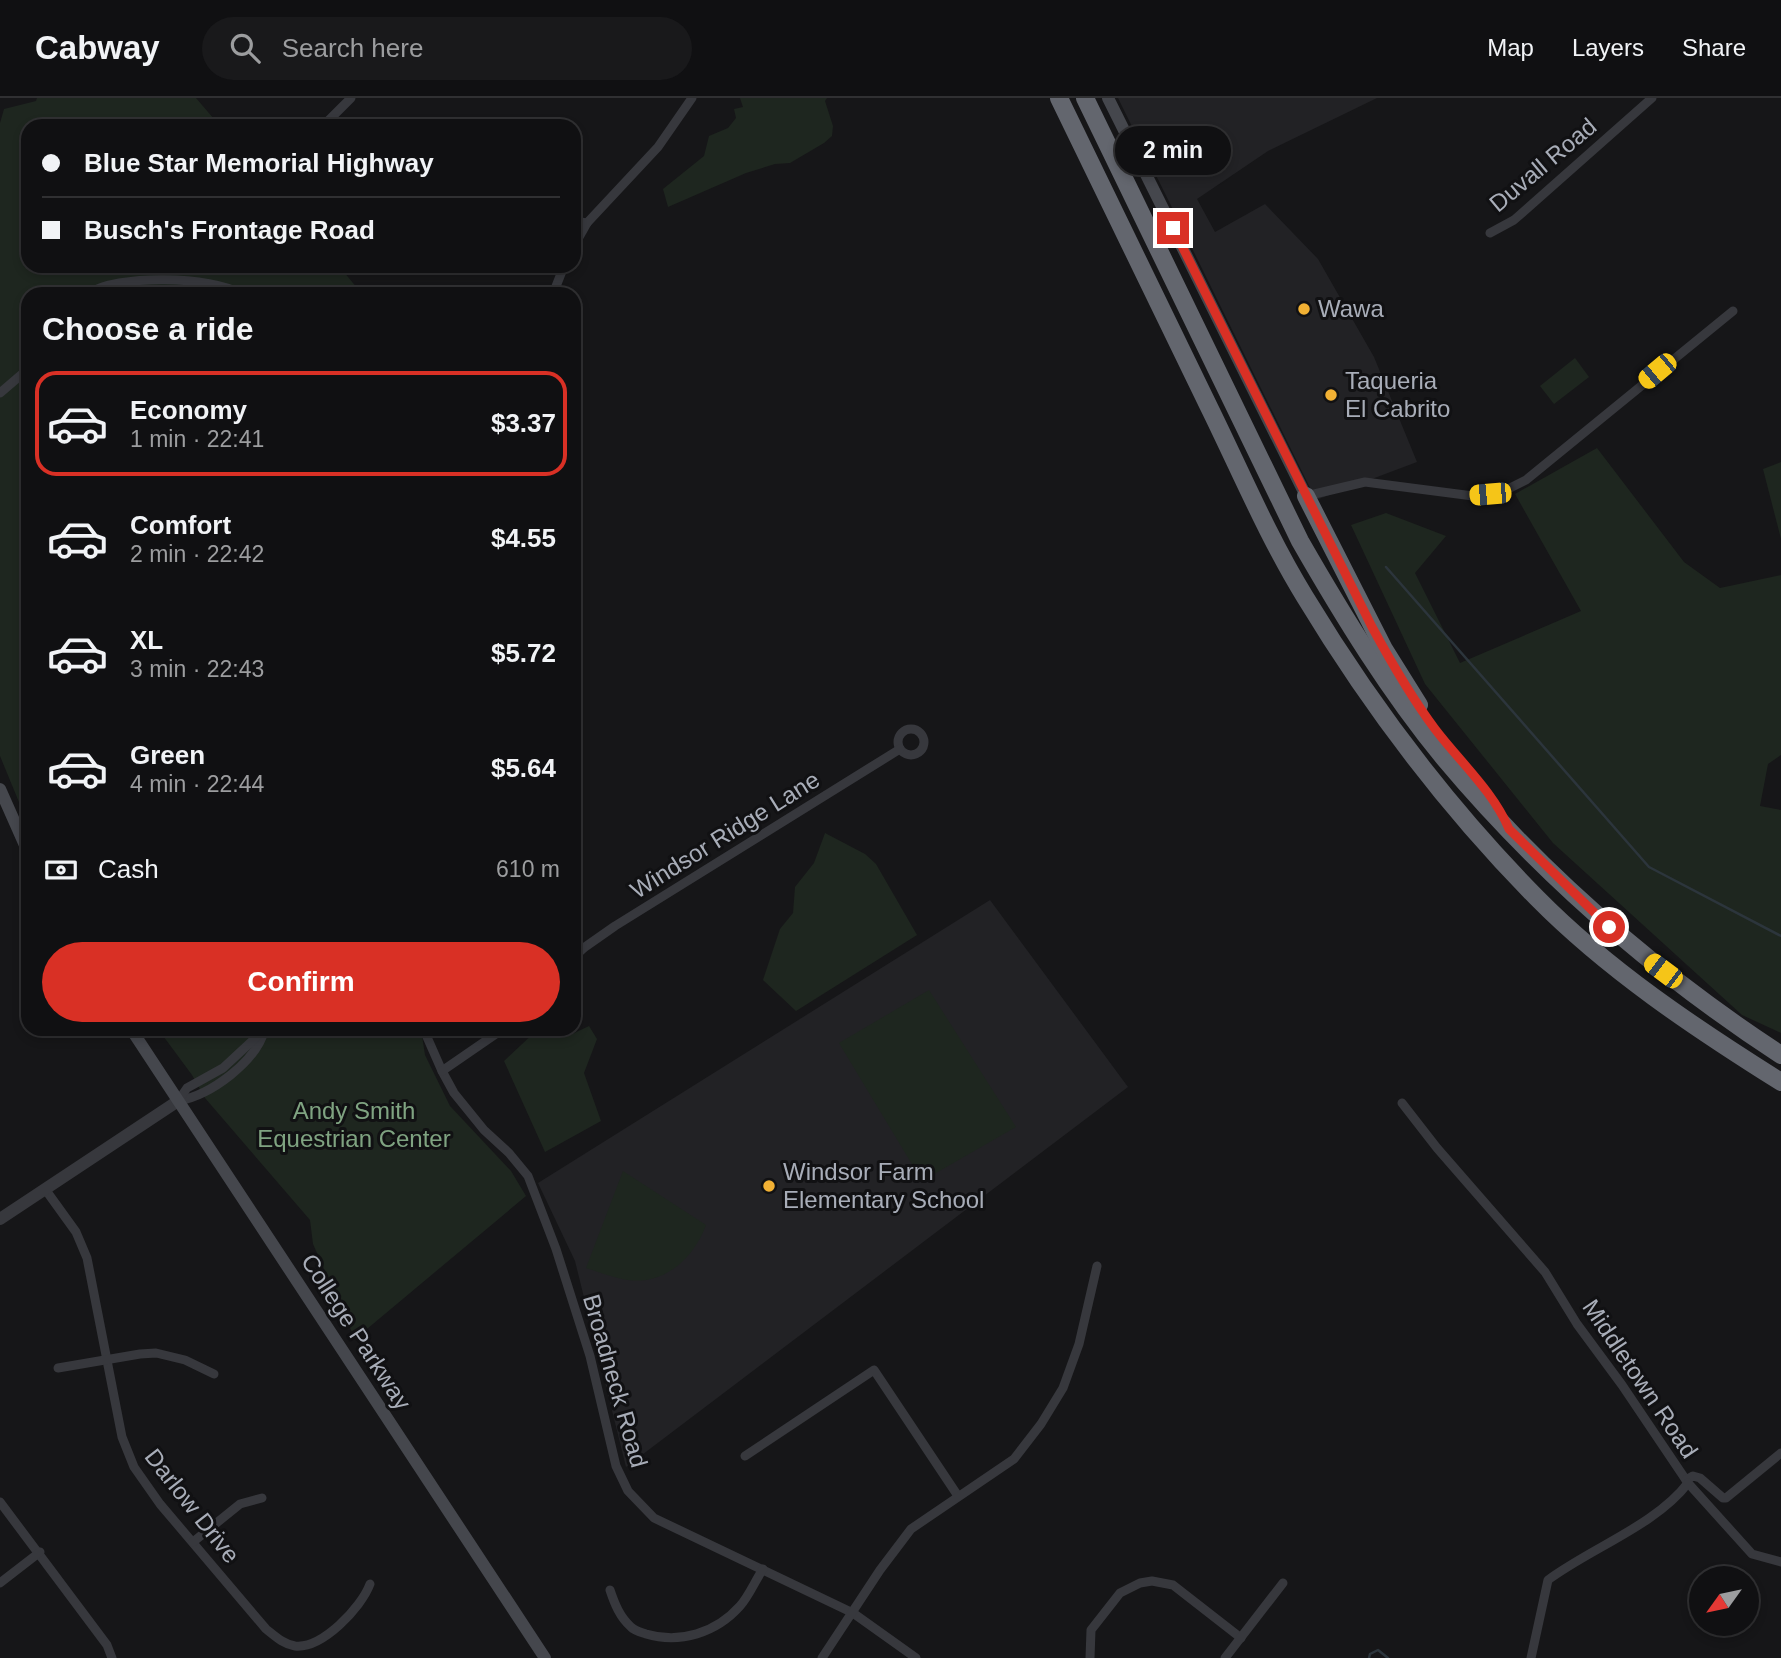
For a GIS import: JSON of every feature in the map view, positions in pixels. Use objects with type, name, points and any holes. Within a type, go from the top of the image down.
[{"type":"highway","points":[[1059,98],[1248,489],[1303,593],[1383,716],[1430,779],[1539,901],[1631,981],[1781,1082]]},
{"type":"highway","points":[[1085,98],[1268,478],[1333,598],[1417,723],[1509,829],[1609,927],[1721,1016],[1781,1055]]},
{"type":"highway","points":[[1306,496],[1384,649],[1407,688],[1434,727],[1500,808],[1509,829]]},
{"type":"main road","points":[[1108,98],[1306,496]]},
{"type":"main road","points":[[0,789],[21,836]]},
{"type":"main road","name":"College Parkway","points":[[136,1036],[545,1658]]},
{"type":"street","points":[[330,119],[351,98]]},
{"type":"street","points":[[581,234],[587,223],[658,147],[692,98]]},
{"type":"street","name":"Duvall Road","points":[[1490,233],[1514,220],[1653,98]]},
{"type":"street","points":[[581,222],[587,223]]},
{"type":"street","points":[[101,287],[143,280],[216,284],[224,287]]},
{"type":"street","points":[[1306,496],[1366,482],[1473,496],[1506,489],[1526,480],[1733,311]]},
{"type":"street","points":[[0,393],[21,374]]},
{"type":"street","name":"Windsor Ridge Lane","points":[[581,951],[615,926],[900,749]]},
{"type":"street","points":[[0,1219],[178,1101],[187,1088],[223,1068],[257,1036]]},
{"type":"street","name":"Broadneck Road","points":[[428,1036],[454,1093],[484,1130],[509,1153],[528,1176],[590,1356],[616,1466],[628,1491],[654,1518],[853,1613],[916,1658]]},
{"type":"street","points":[[442,1071],[493,1036]]},
{"type":"street","name":"Middletown Road","points":[[1402,1103],[1437,1148],[1545,1272],[1577,1324],[1687,1481],[1680,1493],[1665,1506],[1548,1580],[1531,1658]]},
{"type":"street","name":"Darlow Drive","points":[[46,1189],[76,1232],[87,1258],[122,1437],[142,1481],[266,1629],[290,1645],[309,1644],[347,1618],[361,1604],[370,1584]]},
{"type":"street","points":[[821,1658],[880,1570],[911,1530],[1014,1459],[1041,1424],[1063,1388],[1079,1344],[1097,1266]]},
{"type":"street","points":[[58,1368],[141,1353],[170,1354],[214,1374]]},
{"type":"street","points":[[745,1456],[874,1370],[958,1496]]},
{"type":"street","points":[[1781,1453],[1726,1498],[1700,1478],[1693,1476],[1687,1481],[1752,1554],[1781,1562]]},
{"type":"street","points":[[193,1542],[240,1504],[262,1498]]},
{"type":"street","points":[[0,1502],[107,1644],[113,1658]]},
{"type":"street","points":[[0,1583],[40,1552]]},
{"type":"street","points":[[610,1590],[618,1613],[634,1630],[659,1637],[681,1638],[702,1633],[720,1624],[741,1606],[762,1569]]},
{"type":"street","points":[[1090,1658],[1091,1630],[1120,1593],[1140,1583],[1152,1581],[1173,1585],[1241,1638]]},
{"type":"street","points":[[1225,1658],[1283,1583]]},
{"type":"shaded area","points":[[1118,98],[1377,98],[1268,151],[1197,199],[1215,232],[1265,204],[1318,259],[1374,357],[1417,462],[1316,500]]},
{"type":"shaded area","name":"Windsor Farm Elementary School","points":[[990,900],[1128,1087],[626,1467],[575,1261],[538,1183]]},
{"type":"green space","points":[[37,98],[196,98],[214,119],[21,119],[21,273],[345,273],[356,287],[21,287],[21,807],[0,756],[0,123],[4,109],[36,101]]},
{"type":"green space","points":[[740,98],[827,98],[825,101],[833,126],[832,136],[790,163],[775,164],[746,173],[668,207],[663,189],[704,156],[709,136],[728,128],[736,118],[734,109],[743,107]]},
{"type":"green space","points":[[1575,358],[1589,377],[1554,404],[1540,386]]},
{"type":"green space","points":[[1597,448],[1684,562],[1720,588],[1781,575],[1781,755],[1768,764],[1760,806],[1781,810],[1781,1033],[1742,1015],[1553,843],[1425,684],[1351,525],[1386,513],[1446,536],[1415,573],[1460,663],[1581,611],[1515,494]]},
{"type":"green space","points":[[1781,462],[1781,539],[1763,469]]},
{"type":"green space","points":[[825,833],[865,854],[876,864],[917,935],[796,1011],[763,980],[780,929],[793,913],[795,887],[814,863]]},
{"type":"green space","points":[[929,990],[1016,1127],[922,1181],[839,1043]]},
{"type":"green space","points":[[589,1026],[597,1039],[584,1073],[601,1121],[545,1152],[504,1061],[531,1036],[581,1036],[581,1030]]},
{"type":"green space","name":"Andy Smith Equestrian Center","points":[[163,1036],[422,1036],[425,1055],[450,1106],[511,1171],[526,1196],[355,1339],[313,1244],[310,1220],[205,1098]]},
{"type":"green space","points":[[623,1171],[706,1225],[686,1258],[676,1267],[654,1278],[628,1280],[586,1268]]},
{"type":"waterway","points":[[1386,567],[1649,867],[1781,936]]},
{"type":"waterway","points":[[1369,1658],[1370,1654],[1378,1650],[1388,1658]]},
{"type":"place","name":"Wawa","points":[[1304,309]]},
{"type":"place","name":"Taqueria El Cabrito","points":[[1331,395]]},
{"type":"place","name":"Windsor Farm Elementary School","points":[[769,1186]]},
{"type":"route","points":[[1173,228],[1372,627],[1407,688],[1434,727],[1500,808],[1509,829],[1609,927]]}]
